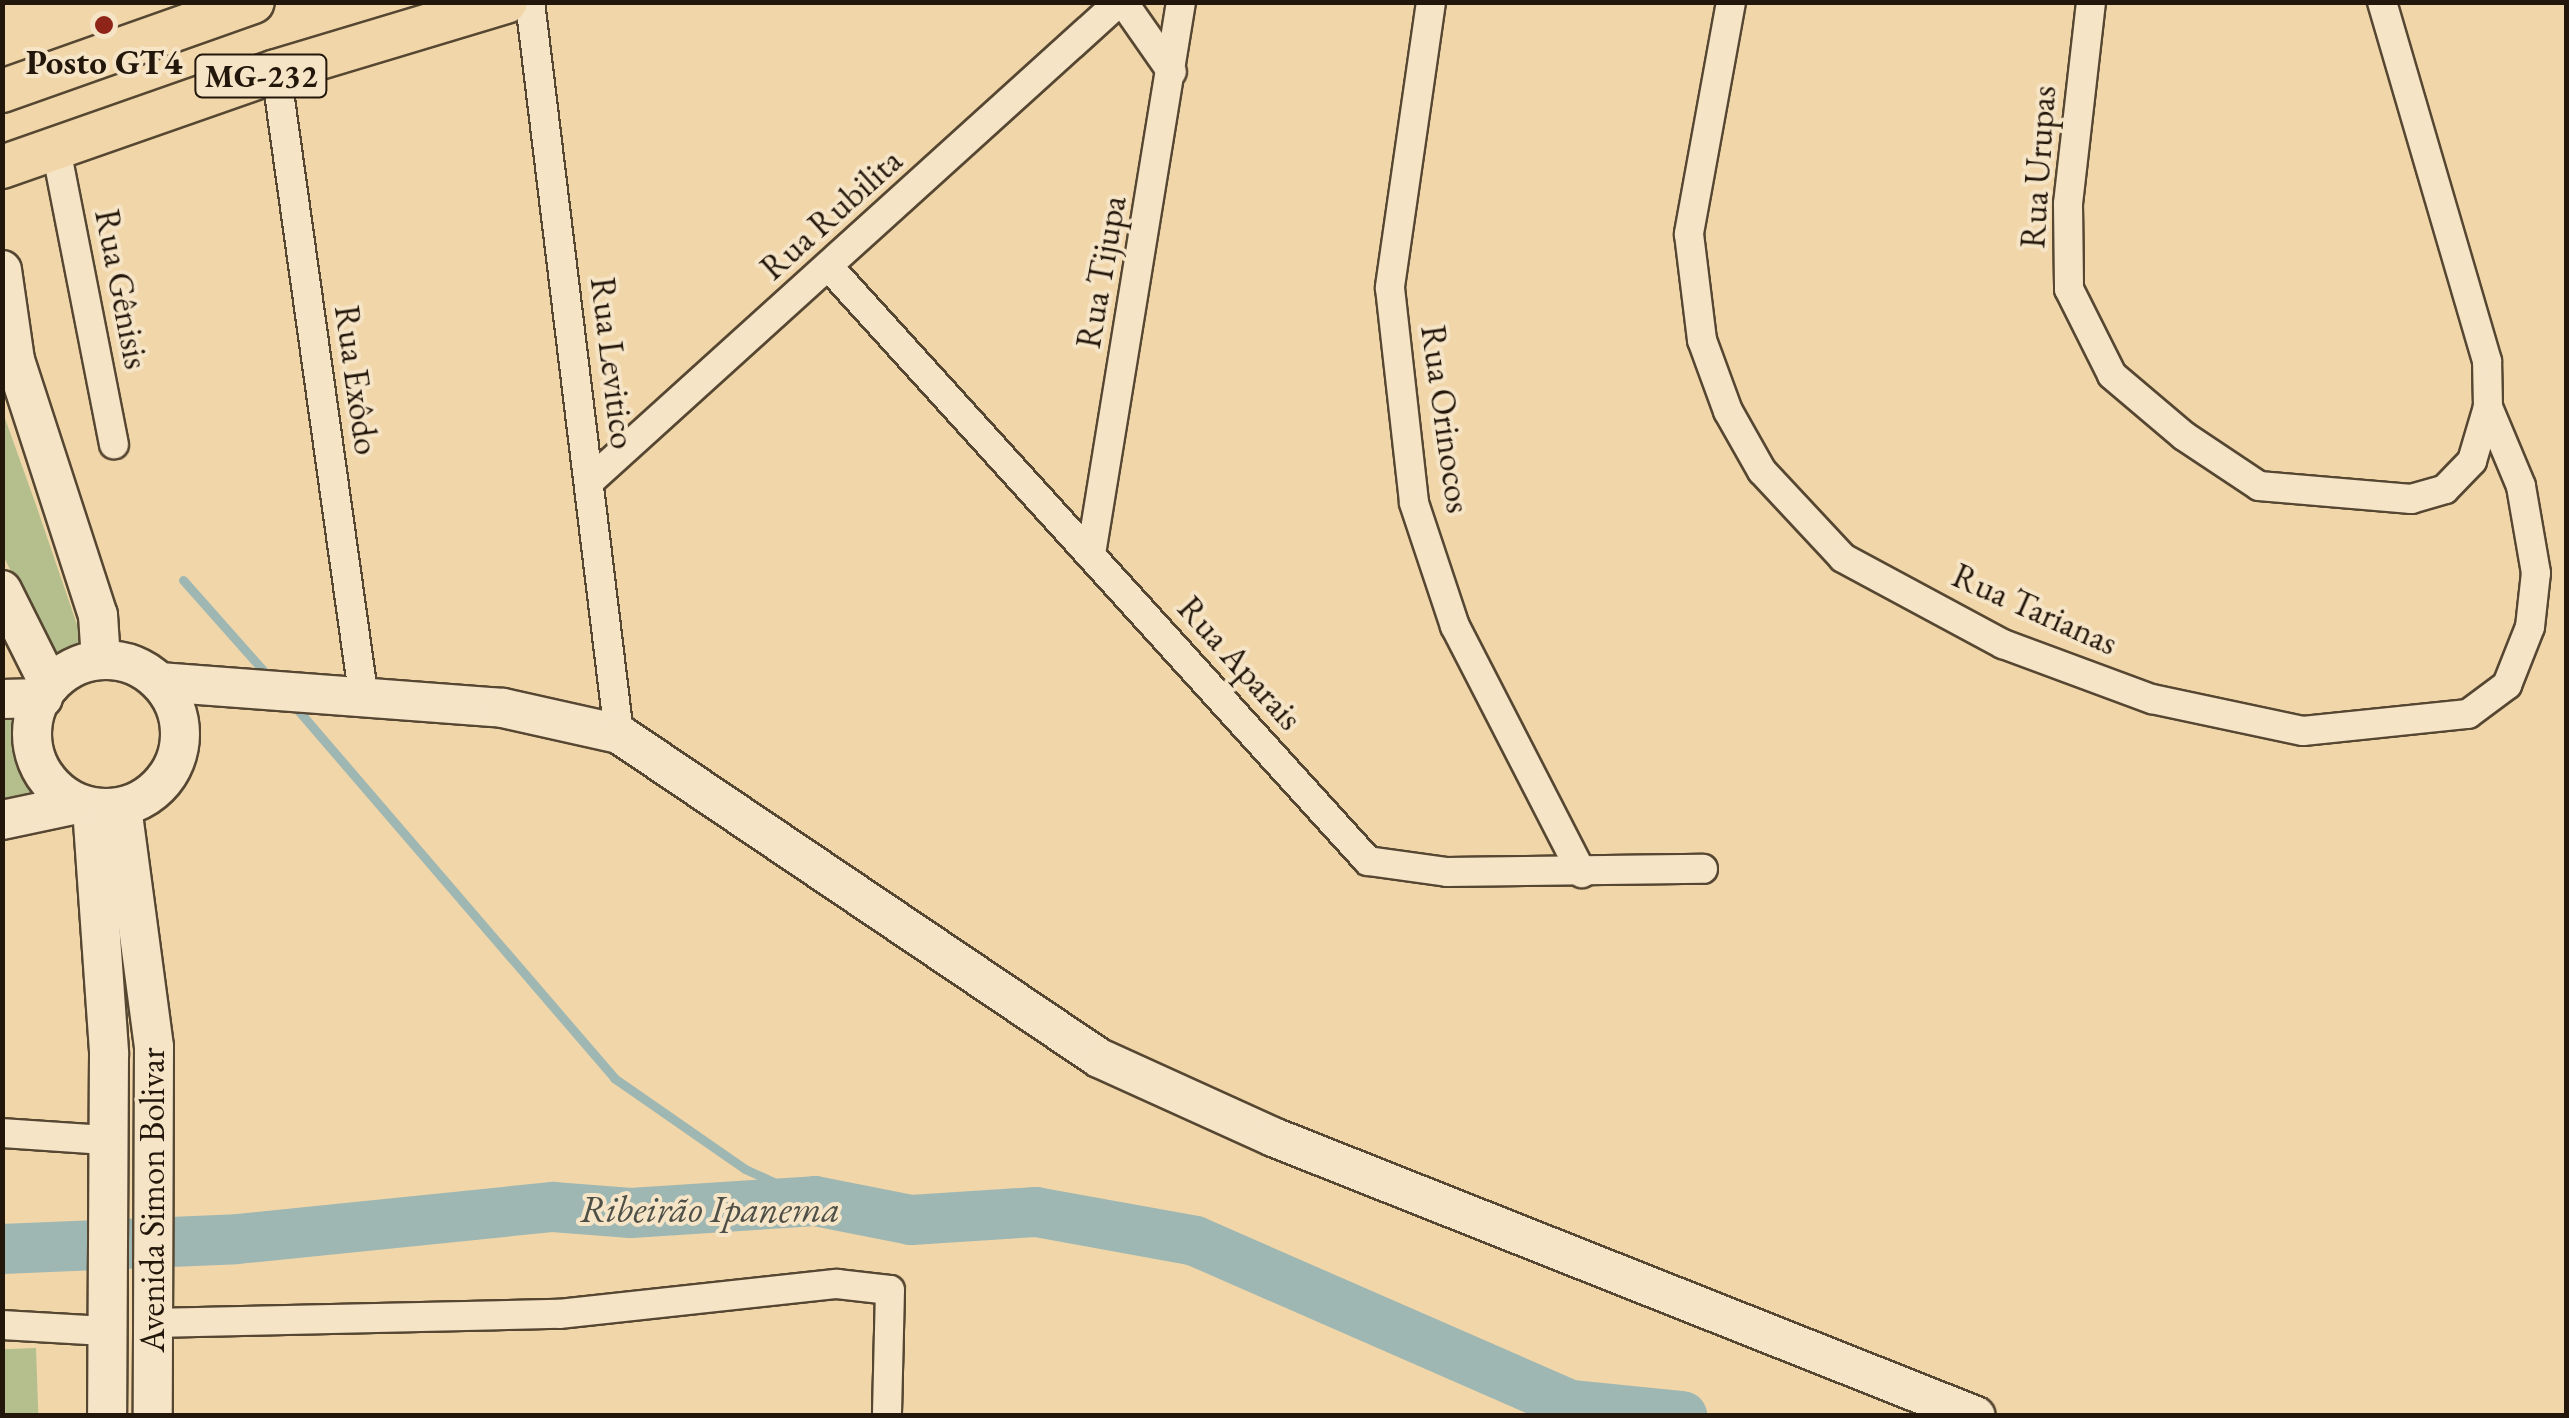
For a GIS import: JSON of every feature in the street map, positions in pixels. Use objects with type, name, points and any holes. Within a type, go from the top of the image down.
[{"type":"main road","name":"MG-232","points":[[2,91],[253,2]]},
{"type":"main road","name":"MG-232","points":[[2,167],[276,71],[506,2]]},
{"type":"main road","points":[[3,274],[15,360],[98,615],[102,660]]},
{"type":"main road","points":[[2,590],[46,692]]},
{"type":"main road","points":[[97,806],[46,778],[35,757],[32,733],[46,692],[64,673],[102,660],[132,666],[158,682],[503,708],[619,734],[1100,1058],[1273,1137],[1976,1416]]},
{"type":"main road","points":[[2,820],[97,806],[155,790],[176,758],[178,718],[158,682]]},
{"type":"main road","points":[[2,699],[46,692]]},
{"type":"main road","name":"Avenida Simon Bolivar","points":[[97,806],[109,1054],[104,1317],[107,1416]]},
{"type":"main road","name":"Avenida Simon Bolivar","points":[[97,806],[154,1047],[159,1160],[152,1308],[153,1416]]},
{"type":"street","name":"Rua Levitico","points":[[530,2],[619,734]]},
{"type":"street","name":"Rua Rubilita","points":[[590,480],[1121,2]]},
{"type":"street","points":[[1121,2],[1172,72]]},
{"type":"street","name":"Rua Tijupa","points":[[1091,554],[1181,2]]},
{"type":"street","name":"Rua Orinocos","points":[[1431,2],[1390,288],[1414,503],[1455,626],[1582,873]]},
{"type":"street","name":"Rua Tarianas","points":[[1731,2],[1688,234],[1702,340],[1728,412],[1762,471],[1843,558],[1987,635],[2152,699],[2304,731],[2468,714],[2507,684],[2530,628],[2536,573],[2521,486],[2488,408]]},
{"type":"street","name":"Rua Urupas","points":[[2091,2],[2068,204],[2068,288],[2112,374],[2184,436],[2259,486],[2411,499],[2445,489]]},
{"type":"street","name":"Rua Tarianas","points":[[2382,2],[2487,361],[2488,408],[2472,460],[2445,489]]},
{"type":"street","name":"Rua Exôdo","points":[[276,71],[364,700]]},
{"type":"street","name":"Rua Gênisis","points":[[56,149],[114,444]]},
{"type":"street","name":"Rua Aparais","points":[[829,267],[1368,861],[1447,872],[1703,869]]},
{"type":"street","points":[[2,1132],[105,1151]]},
{"type":"street","points":[[152,1308],[559,1314],[837,1284],[890,1290],[887,1416]]},
{"type":"street","points":[[2,1325],[104,1317]]},
{"type":"green space","points":[[2,410],[94,674],[62,676],[3,555]]},
{"type":"green space","points":[[2,711],[20,711],[32,804],[3,804]]},
{"type":"green space","points":[[36,1348],[38,1415],[5,1416],[3,1349]]},
{"type":"waterway","points":[[183,580],[271,679]]},
{"type":"waterway","points":[[291,702],[614,1078],[745,1169],[815,1201]]},
{"type":"waterway","name":"Ribeirão Ipanema","points":[[2,1249],[237,1239],[553,1207],[631,1213],[815,1201],[911,1220],[1036,1212],[1195,1241],[1571,1405],[1682,1416]]},
{"type":"place","name":"Posto GT4","points":[[104,25]]}]
